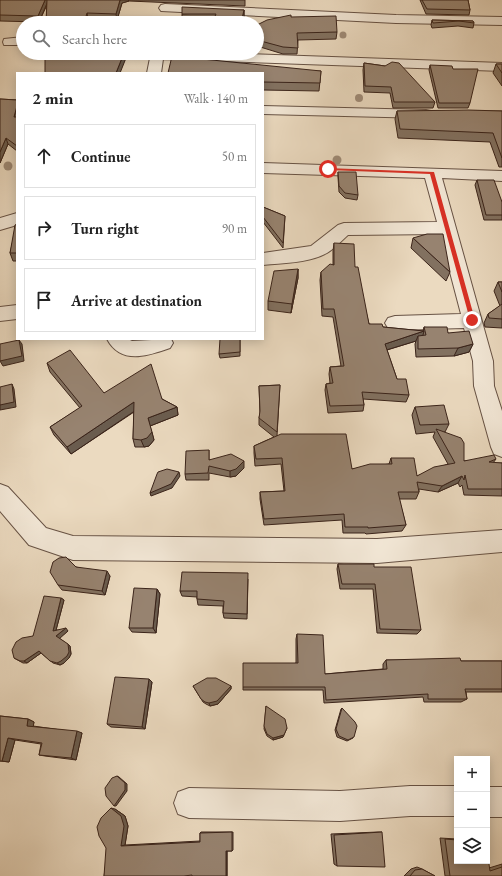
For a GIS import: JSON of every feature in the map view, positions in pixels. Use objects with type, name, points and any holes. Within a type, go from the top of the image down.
[{"type":"street","points":[[163,16],[165,4],[396,19],[502,21]]},
{"type":"street","points":[[9,42],[16,42]]},
{"type":"street","points":[[264,58],[502,67]]},
{"type":"street","points":[[154,72],[157,60]]},
{"type":"street","points":[[264,110],[442,114]]},
{"type":"street","points":[[264,168],[502,176]]},
{"type":"street","points":[[432,173],[472,320],[493,360],[484,386],[502,447]]},
{"type":"street","points":[[0,224],[16,219]]},
{"type":"street","points":[[264,258],[312,252],[322,248],[335,235],[344,229],[448,228]]},
{"type":"street","points":[[0,314],[16,312]]},
{"type":"street","points":[[395,323],[472,320]]},
{"type":"street","points":[[117,340],[119,344],[126,348],[137,349],[163,343]]},
{"type":"street","points":[[0,494],[38,537],[73,548],[377,551],[502,541]]},
{"type":"street","points":[[189,803],[340,806],[410,801],[454,802]]},
{"type":"street","points":[[490,802],[502,802]]},
{"type":"building","points":[[0,0],[45,0],[38,16],[0,15]]},
{"type":"building","points":[[47,0],[120,0],[116,14],[87,13],[86,16],[46,16]]},
{"type":"building","points":[[422,0],[468,0],[470,10],[427,9]]},
{"type":"building","points":[[182,7],[244,10],[243,16],[182,14]]},
{"type":"building","points":[[291,15],[291,17],[336,16],[337,32],[297,33],[298,48],[283,47],[264,42],[264,22]]},
{"type":"building","points":[[432,20],[473,21],[474,23],[459,21],[433,23]]},
{"type":"building","points":[[45,60],[121,60],[116,72],[45,72]]},
{"type":"building","points":[[171,60],[212,60],[321,71],[320,83],[264,82],[264,72],[168,72]]},
{"type":"building","points":[[392,62],[399,63],[435,102],[394,102],[391,87],[365,86],[364,63],[385,66]]},
{"type":"building","points":[[496,64],[502,64],[502,73]]},
{"type":"building","points":[[430,65],[452,66],[453,69],[478,69],[470,103],[439,103]]},
{"type":"building","points":[[0,99],[16,100],[14,117],[16,117],[16,145],[6,138],[0,152]]},
{"type":"building","points":[[397,111],[502,111],[502,158],[493,133],[400,129]]},
{"type":"building","points":[[338,172],[356,172],[358,195],[345,193],[339,186]]},
{"type":"building","points":[[477,180],[494,180],[502,202],[502,215],[486,215]]},
{"type":"building","points":[[264,207],[285,216],[283,243],[264,218]]},
{"type":"building","points":[[15,225],[16,253],[10,253]]},
{"type":"building","points":[[427,234],[443,234],[450,272],[413,238]]},
{"type":"building","points":[[334,243],[354,244],[355,267],[358,267],[369,324],[382,324],[383,327],[424,331],[385,344],[397,379],[406,379],[409,395],[362,392],[364,405],[330,406],[326,384],[333,383],[330,367],[344,366],[334,309],[323,309],[321,272],[330,264],[334,265]]},
{"type":"building","points":[[298,269],[292,304],[268,301],[274,271]]},
{"type":"building","points":[[498,282],[502,282],[502,292]]},
{"type":"building","points":[[502,304],[502,319],[489,318],[488,314]]},
{"type":"building","points":[[424,327],[447,327],[448,333],[469,331],[473,344],[458,348],[418,349],[418,336],[426,335]]},
{"type":"building","points":[[19,340],[22,356],[0,361],[0,344]]},
{"type":"building","points":[[220,340],[240,340],[240,352],[219,354]]},
{"type":"building","points":[[70,350],[104,393],[151,364],[162,399],[177,407],[148,418],[152,432],[147,438],[141,440],[133,439],[134,402],[67,447],[50,427],[82,406],[47,363]]},
{"type":"building","points":[[12,384],[14,402],[0,405],[0,387]]},
{"type":"building","points":[[280,385],[277,432],[259,418],[259,386]]},
{"type":"building","points":[[444,405],[449,424],[420,425],[415,407]]},
{"type":"building","points":[[436,429],[461,438],[464,443],[464,461],[494,455],[496,459],[489,462],[502,463],[502,489],[468,489],[465,475],[464,480],[462,476],[442,486],[417,482],[419,492],[398,492],[406,525],[368,528],[345,527],[344,514],[264,519],[260,492],[285,491],[282,458],[256,459],[254,446],[281,434],[346,434],[352,469],[370,464],[392,464],[391,458],[414,458],[417,476],[434,467],[455,463]]},
{"type":"building","points":[[209,450],[209,460],[231,454],[244,461],[236,469],[230,471],[209,466],[208,473],[185,474],[186,451]]},
{"type":"building","points":[[167,469],[179,472],[171,484],[150,493],[158,472]]},
{"type":"building","points":[[66,557],[76,567],[107,571],[102,591],[58,585],[50,572],[53,562],[59,558]]},
{"type":"building","points":[[338,564],[374,564],[374,567],[411,567],[421,630],[380,629],[375,584],[342,584]]},
{"type":"building","points":[[182,572],[248,573],[247,614],[223,613],[224,601],[197,599],[197,591],[180,591]]},
{"type":"building","points":[[134,588],[157,589],[153,628],[129,628]]},
{"type":"building","points":[[44,596],[61,598],[53,631],[66,628],[56,636],[68,644],[69,652],[67,656],[57,663],[50,661],[39,651],[24,661],[20,661],[14,658],[12,650],[16,642],[22,638],[33,636]]},
{"type":"building","points":[[297,634],[323,635],[325,674],[387,669],[386,660],[460,658],[461,661],[502,661],[502,689],[465,689],[467,699],[428,699],[428,694],[326,700],[325,687],[243,687],[243,663],[298,663]]},
{"type":"building","points":[[115,677],[149,679],[142,727],[107,724]]},
{"type":"building","points":[[207,678],[216,678],[231,686],[217,701],[209,703],[205,702],[201,699],[193,686]]},
{"type":"building","points":[[266,706],[285,719],[287,728],[284,735],[273,738],[267,734],[264,726]]},
{"type":"building","points":[[342,708],[357,726],[354,737],[348,740],[339,736],[336,729]]},
{"type":"building","points":[[0,716],[28,719],[27,726],[77,731],[71,758],[39,755],[42,743],[8,738],[2,761],[0,761]]},
{"type":"building","points":[[117,776],[125,783],[125,790],[114,806],[106,796],[105,788],[112,778]]},
{"type":"building","points":[[111,808],[121,816],[124,826],[121,846],[200,842],[200,833],[232,832],[232,851],[226,851],[226,876],[104,876],[106,848],[99,836],[97,827],[101,818]]},
{"type":"building","points":[[382,832],[385,867],[337,866],[334,835]]},
{"type":"building","points":[[445,839],[454,840],[454,864],[489,864],[490,871],[502,867],[502,876],[450,876]]},
{"type":"building","points":[[422,869],[435,876],[410,876],[415,870]]},
{"type":"route","points":[[328,169],[432,173],[472,320]]}]
